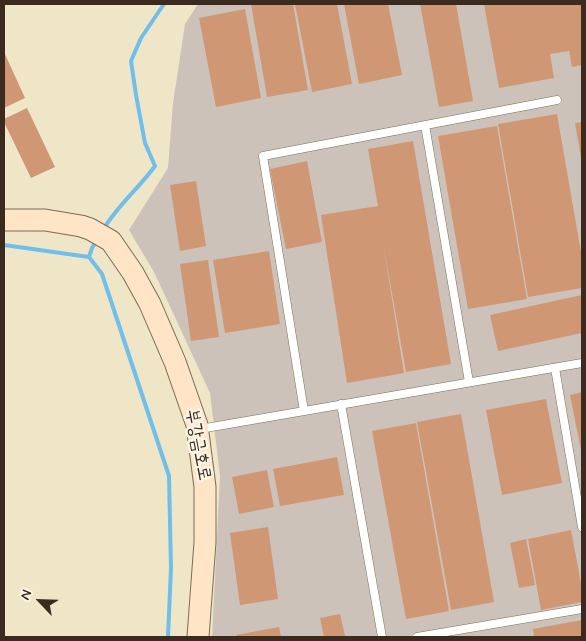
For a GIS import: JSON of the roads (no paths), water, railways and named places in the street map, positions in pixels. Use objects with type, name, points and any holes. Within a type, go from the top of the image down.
[{"type":"street","name":"부강금호로","points":[[4,220],[45,220],[90,229],[111,242],[133,273],[150,304],[175,362],[198,429],[205,487],[205,542],[198,637]]},
{"type":"lane","points":[[304,411],[263,156],[557,100]]},
{"type":"lane","points":[[425,125],[469,382]]},
{"type":"lane","points":[[198,429],[582,363]]},
{"type":"lane","points":[[555,368],[582,527]]},
{"type":"lane","points":[[341,404],[382,637]]},
{"type":"lane","points":[[417,637],[582,609]]},
{"type":"waterway","points":[[103,230],[155,166],[145,143],[131,61],[141,38],[164,4]]},
{"type":"waterway","points":[[89,257],[97,240]]},
{"type":"waterway","points":[[4,245],[89,257],[102,274],[169,476],[171,568],[168,637]]}]
